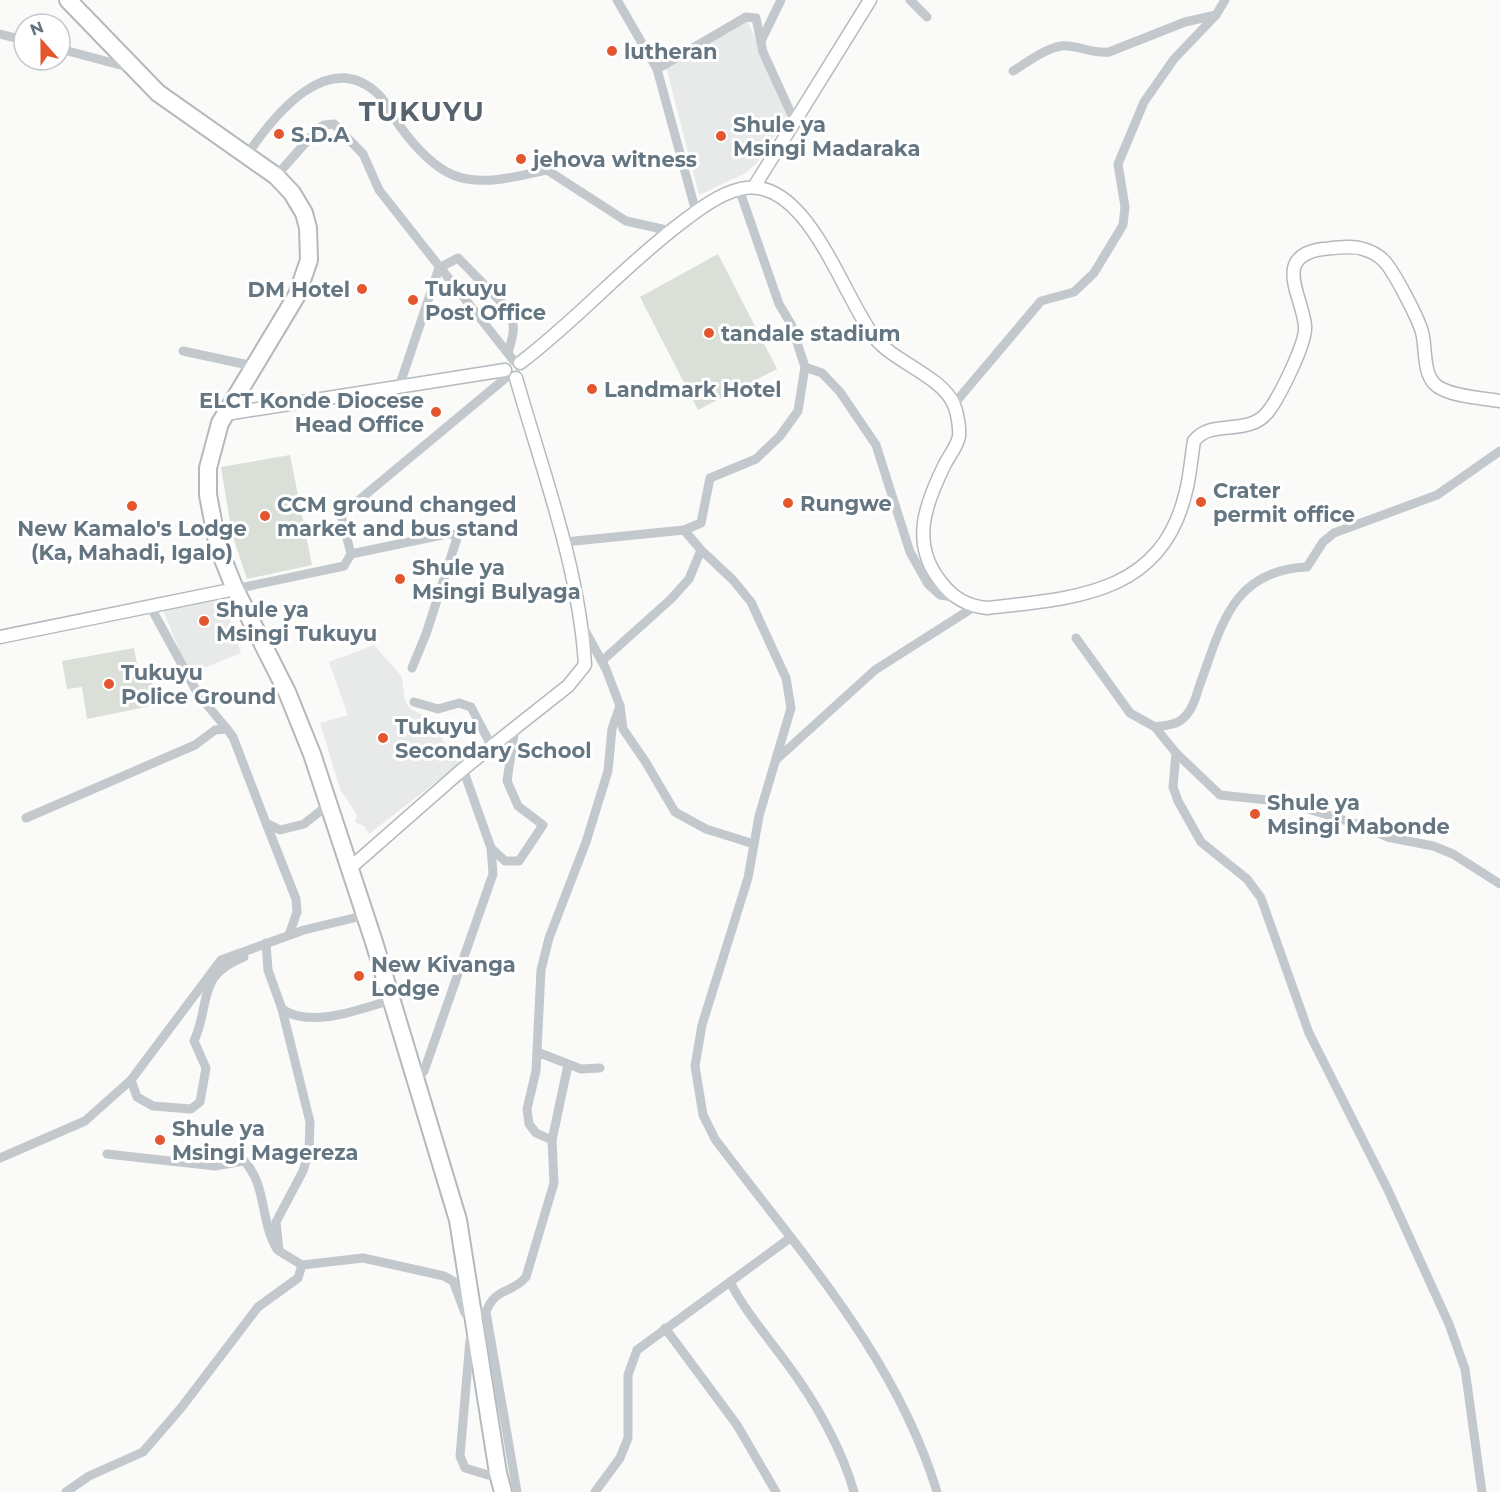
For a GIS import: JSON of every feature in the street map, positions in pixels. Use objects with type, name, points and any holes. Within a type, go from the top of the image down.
[{"type":"highway","points":[[68,0],[158,93],[276,176],[292,193],[304,213],[308,228],[309,260],[297,295],[220,423],[208,468],[208,495],[218,547],[235,589],[287,692],[366,915],[458,1220],[480,1312],[474,1340],[499,1433],[498,1473],[503,1492]]},
{"type":"main road","points":[[754,187],[870,0]]},
{"type":"main road","points":[[226,414],[512,367],[696,212],[739,189],[754,187],[771,192],[794,206],[815,233],[841,283],[874,338],[945,390],[954,404],[959,437],[930,495],[923,519],[922,545],[929,565],[953,597],[974,607],[987,608],[1076,598],[1121,580],[1144,566],[1166,542],[1185,497],[1194,441],[1200,434],[1209,430],[1244,428],[1269,411],[1300,347],[1306,327],[1293,287],[1292,275],[1299,259],[1314,250],[1360,248],[1384,260],[1417,317],[1430,378],[1441,389],[1500,401]]},
{"type":"main road","points":[[349,869],[463,769],[568,686],[585,665],[582,626],[565,542],[512,367]]},
{"type":"main road","points":[[0,637],[235,589]]},
{"type":"street","points":[[616,0],[657,69],[696,212]]},
{"type":"street","points":[[760,41],[781,0]]},
{"type":"street","points":[[910,0],[927,18]]},
{"type":"street","points":[[954,404],[1041,301],[1074,292],[1094,273],[1123,225],[1125,207],[1118,164],[1144,102],[1173,59],[1216,15],[1225,0]]},
{"type":"street","points":[[1013,70],[1032,58],[1062,46],[1095,54],[1109,52],[1185,22],[1216,15]]},
{"type":"street","points":[[657,69],[746,16],[756,18],[760,41],[795,122]]},
{"type":"street","points":[[72,52],[131,67]]},
{"type":"street","points":[[247,155],[275,115],[321,81],[352,79],[360,81],[380,96],[400,127],[434,163],[453,175],[480,180],[547,170],[626,221],[671,231]]},
{"type":"street","points":[[276,176],[317,130],[324,125],[334,124],[363,154],[379,190],[512,367]]},
{"type":"street","points":[[565,542],[684,530],[700,523],[710,477],[756,459],[780,436],[798,411],[805,368],[791,324],[779,304],[739,189]]},
{"type":"street","points":[[235,589],[344,566],[351,554],[341,515],[512,367],[515,327],[508,309],[461,259],[439,268],[399,387]]},
{"type":"street","points":[[183,351],[253,366]]},
{"type":"street","points":[[805,368],[822,373],[840,392],[876,445],[910,552],[928,584],[940,595],[953,597]]},
{"type":"street","points":[[1155,727],[1178,722],[1191,710],[1228,610],[1243,592],[1289,568],[1307,567],[1323,542],[1334,533],[1437,495],[1500,451]]},
{"type":"street","points":[[684,530],[701,550],[733,580],[751,602],[786,678],[791,708],[780,736],[777,759],[754,844],[748,878],[702,1025],[695,1066],[703,1115],[715,1139],[857,1324],[907,1414],[937,1492]]},
{"type":"street","points":[[351,554],[447,534],[458,535],[426,634],[412,668]]},
{"type":"street","points":[[602,661],[671,599],[688,579],[701,550]]},
{"type":"street","points":[[150,606],[198,694],[233,736],[296,899],[297,912],[289,935]]},
{"type":"street","points":[[777,759],[876,670],[974,607]]},
{"type":"street","points":[[582,626],[602,661],[620,706],[623,729],[645,761],[675,813],[706,829],[754,844]]},
{"type":"street","points":[[1076,638],[1130,713],[1155,727],[1176,753],[1220,795],[1286,802],[1363,826],[1387,837],[1433,846],[1453,855],[1500,884]]},
{"type":"street","points":[[414,702],[438,709],[459,703],[471,707],[492,747]]},
{"type":"street","points":[[552,1140],[536,1133],[529,1124],[527,1110],[536,1071],[541,970],[549,938],[586,842],[608,771],[612,729],[620,706]]},
{"type":"street","points":[[491,848],[506,861],[519,861],[543,825],[518,806],[507,781],[515,728]]},
{"type":"street","points":[[26,818],[195,745],[215,730],[227,729]]},
{"type":"street","points":[[1176,753],[1173,787],[1178,801],[1201,842],[1247,879],[1261,898],[1310,1033],[1387,1188],[1449,1324],[1465,1370],[1482,1492]]},
{"type":"street","points":[[415,1082],[424,1071],[493,874],[491,848],[463,769]]},
{"type":"street","points":[[266,823],[280,830],[304,824],[328,805]]},
{"type":"street","points":[[0,1158],[85,1121],[130,1080],[221,960],[266,942],[366,915]]},
{"type":"street","points":[[266,942],[268,970],[282,1009],[310,1122],[309,1151],[303,1171],[276,1222],[279,1251]]},
{"type":"street","points":[[130,1080],[137,1097],[153,1106],[192,1109],[200,1102],[206,1068],[194,1041],[201,1025],[206,990],[218,971],[236,960],[259,951],[266,942]]},
{"type":"street","points":[[282,1009],[300,1018],[345,1014],[391,1000]]},
{"type":"street","points":[[537,1052],[581,1069],[600,1068]]},
{"type":"street","points":[[518,1492],[499,1433],[501,1391],[480,1312],[498,1292],[519,1286],[526,1276],[554,1183],[552,1140],[568,1065]]},
{"type":"street","points":[[108,1154],[215,1166],[244,1161],[254,1171],[270,1237],[279,1251],[302,1265],[363,1258],[444,1276],[453,1281],[464,1306],[474,1340],[460,1456],[465,1468],[488,1475],[498,1473]]},
{"type":"street","points":[[595,1492],[620,1458],[628,1438],[628,1375],[637,1350],[790,1239]]},
{"type":"street","points":[[66,1492],[89,1476],[143,1452],[181,1408],[258,1307],[298,1278],[302,1265]]},
{"type":"street","points":[[730,1282],[744,1309],[789,1366],[829,1433],[840,1452],[854,1492]]},
{"type":"street","points":[[665,1328],[737,1425],[776,1492]]},
{"type":"shaded area","points":[[747,20],[789,114],[757,163],[744,174],[699,195],[666,67]]},
{"type":"shaded area","name":"tandale stadium","points":[[718,254],[777,369],[698,410],[640,297]]},
{"type":"shaded area","name":"CCM ground changed market and bus stand","points":[[290,455],[312,565],[247,579],[232,534],[221,467]]},
{"type":"shaded area","points":[[219,585],[241,653],[189,674],[162,607]]},
{"type":"shaded area","name":"Tukuyu Secondary School","points":[[374,645],[402,677],[405,702],[412,710],[426,716],[459,764],[369,834],[364,826],[355,822],[357,815],[340,789],[320,723],[348,715],[329,662]]},
{"type":"shaded area","name":"Tukuyu Police Ground","points":[[134,648],[140,680],[152,679],[156,705],[87,719],[82,687],[67,689],[62,661]]},
{"type":"place","name":"lutheran","points":[[612,51]]},
{"type":"place","name":"S.D.A","points":[[279,134]]},
{"type":"place","name":"Shule ya Msingi Madaraka","points":[[721,136]]},
{"type":"place","name":"jehova witness","points":[[521,159]]},
{"type":"place","name":"DM Hotel","points":[[362,289]]},
{"type":"place","name":"Tukuyu Post Office","points":[[413,300]]},
{"type":"place","name":"tandale stadium","points":[[709,333]]},
{"type":"place","name":"Landmark Hotel","points":[[592,389]]},
{"type":"place","name":"ELCT Konde Diocese Head Office","points":[[436,412]]},
{"type":"place","name":"Crater permit office","points":[[1201,502]]},
{"type":"place","name":"Rungwe","points":[[788,503]]},
{"type":"place","name":"New Kamalo's Lodge (Ka, Mahadi, Igalo)","points":[[132,506]]},
{"type":"place","name":"CCM ground changed market and bus stand","points":[[265,516]]},
{"type":"place","name":"Shule ya Msingi Bulyaga","points":[[400,579]]},
{"type":"place","name":"Shule ya Msingi Tukuyu","points":[[204,621]]},
{"type":"place","name":"Tukuyu Police Ground","points":[[109,684]]},
{"type":"place","name":"Tukuyu Secondary School","points":[[383,738]]},
{"type":"place","name":"Shule ya Msingi Mabonde","points":[[1255,814]]},
{"type":"place","name":"New Kivanga Lodge","points":[[359,976]]},
{"type":"place","name":"Shule ya Msingi Magereza","points":[[160,1140]]},
{"type":"district","name":"TUKUYU","points":[[422,111]]}]
